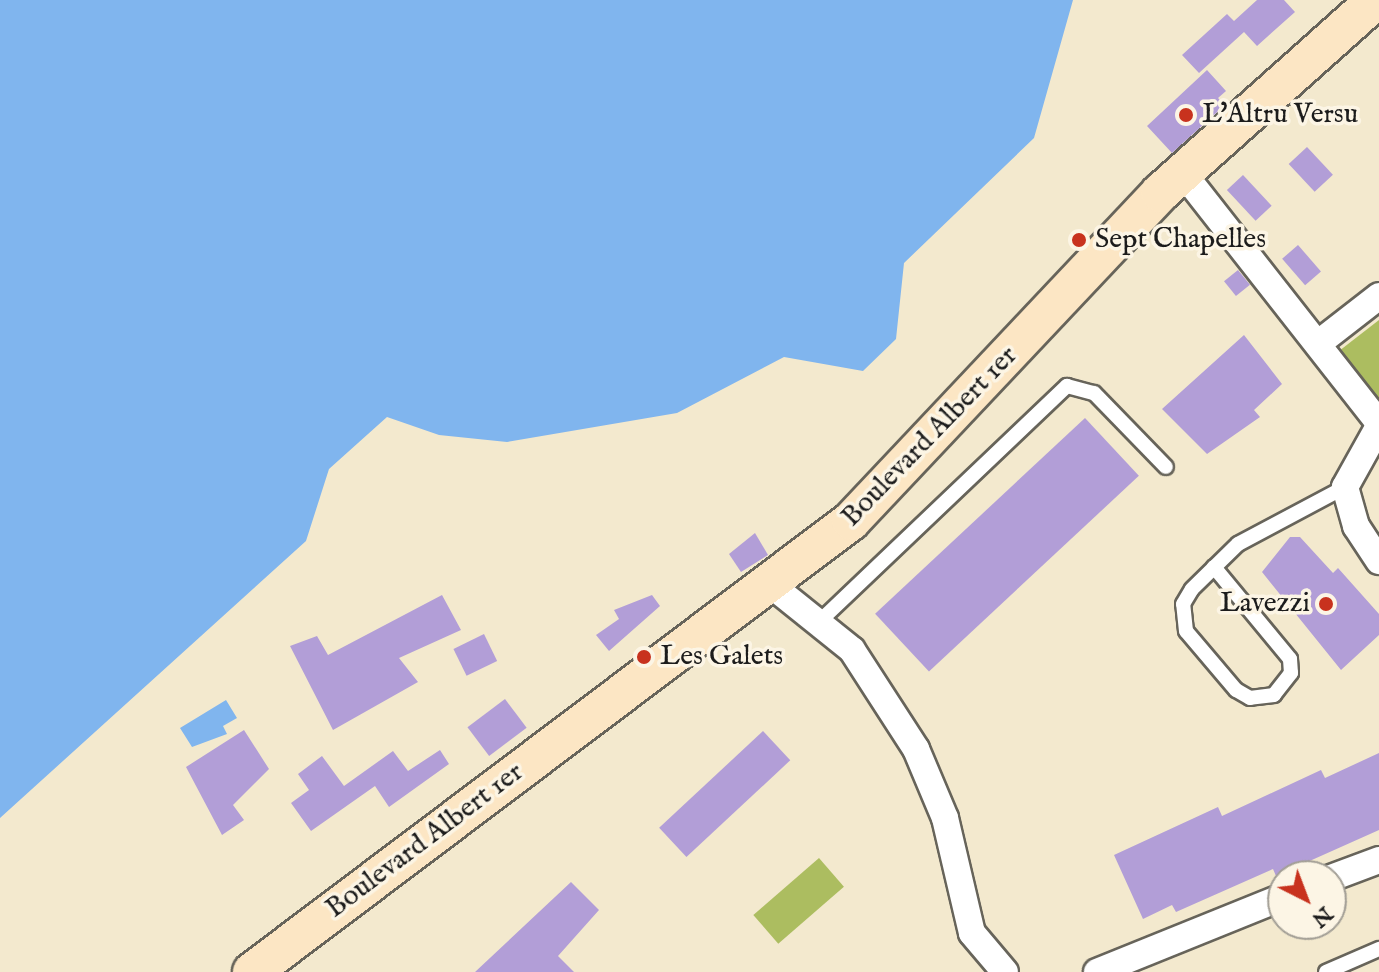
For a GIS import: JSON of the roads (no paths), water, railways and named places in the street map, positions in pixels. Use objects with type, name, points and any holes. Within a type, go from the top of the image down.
[{"type":"main road","name":"Boulevard Albert 1er","points":[[252,972],[770,584],[889,487],[1104,250],[1183,173],[1376,0]]},
{"type":"street","points":[[1183,173],[1320,342],[1379,424],[1345,487],[1356,526],[1379,561]]},
{"type":"street","points":[[1320,342],[1379,296]]},
{"type":"street","points":[[770,584],[820,621],[867,670],[916,749],[945,818],[972,933],[1003,971]]},
{"type":"street","points":[[1347,872],[1379,860]]},
{"type":"street","points":[[1097,972],[1267,903]]},
{"type":"lane","points":[[820,621],[1067,386],[1094,393],[1166,467]]},
{"type":"lane","points":[[1214,567],[1290,659],[1291,673],[1274,695],[1250,698],[1236,690],[1180,618],[1192,589],[1214,567],[1260,529],[1345,487]]},
{"type":"lane","points":[[1326,972],[1379,949]]},
{"type":"water","points":[[0,0],[1073,0],[1034,138],[904,263],[896,339],[863,371],[784,357],[677,413],[507,442],[439,435],[387,417],[329,469],[306,541],[0,818]]},
{"type":"water","points":[[226,700],[237,718],[223,726],[227,734],[192,747],[180,728]]},
{"type":"place","name":"L'Altru Versu","points":[[1186,115]]},
{"type":"place","name":"Sept Chapelles","points":[[1079,240]]},
{"type":"place","name":"Lavezzi","points":[[1326,604]]},
{"type":"place","name":"Les Galets","points":[[644,657]]}]
